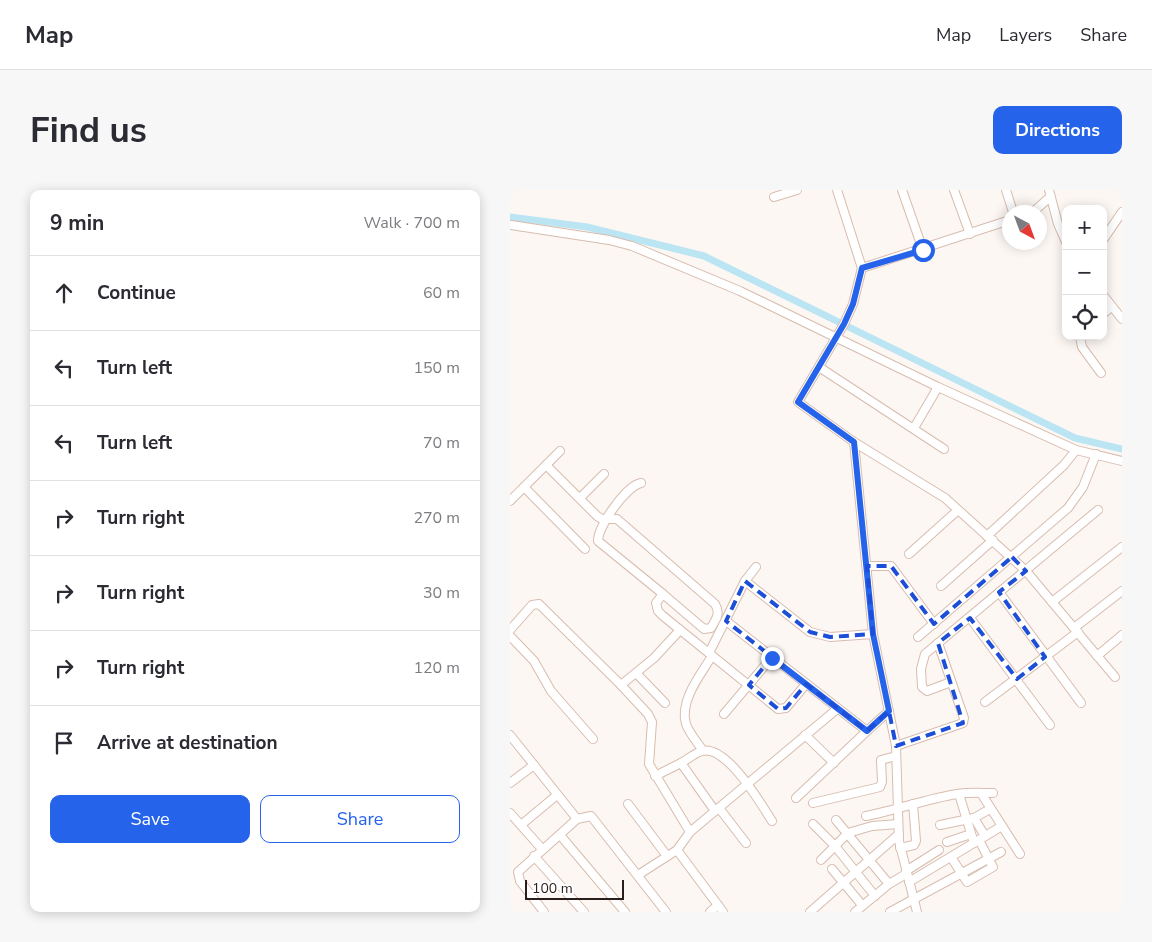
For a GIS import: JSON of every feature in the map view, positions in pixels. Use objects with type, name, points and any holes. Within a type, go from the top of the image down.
[{"type":"street","points":[[774,197],[797,190]]},
{"type":"street","points":[[837,190],[862,268],[853,304],[844,324],[798,402],[854,442],[945,498],[1026,571],[1115,677]]},
{"type":"street","points":[[902,190],[923,250]]},
{"type":"street","points":[[954,190],[970,234]]},
{"type":"street","points":[[1006,190],[1011,205]]},
{"type":"street","points":[[1039,205],[1050,193]]},
{"type":"street","points":[[1050,193],[1062,230]]},
{"type":"street","points":[[1107,234],[1122,212]]},
{"type":"street","points":[[862,268],[923,250],[1002,223]]},
{"type":"street","points":[[511,225],[609,240],[632,246],[732,288],[837,336],[938,387],[1076,450],[1122,461]]},
{"type":"street","points":[[1107,301],[1122,320]]},
{"type":"street","points":[[1107,312],[1122,306]]},
{"type":"street","points":[[1081,340],[1082,347],[1101,373]]},
{"type":"street","points":[[819,367],[944,449]]},
{"type":"street","points":[[914,428],[938,387]]},
{"type":"street","points":[[854,442],[873,634],[896,746],[900,848],[917,912]]},
{"type":"street","points":[[941,586],[1064,465],[1076,450]]},
{"type":"street","points":[[510,502],[560,451]]},
{"type":"street","points":[[918,638],[1068,508],[1083,487],[1096,454]]},
{"type":"street","points":[[546,465],[597,516],[607,519],[617,519],[715,604],[719,616],[711,628],[704,630],[598,541],[607,519],[629,489],[642,483]]},
{"type":"street","points":[[580,498],[604,474]]},
{"type":"street","points":[[524,487],[585,549]]},
{"type":"street","points":[[909,554],[958,510]]},
{"type":"street","points":[[951,682],[927,690],[922,688],[921,669],[925,654],[1098,510]]},
{"type":"street","points":[[1052,602],[1122,547]]},
{"type":"street","points":[[867,566],[891,566],[934,624]]},
{"type":"street","points":[[703,751],[687,726],[684,716],[691,694],[745,581],[756,567]]},
{"type":"street","points":[[745,581],[810,632],[830,636],[873,634]]},
{"type":"street","points":[[985,702],[1046,657],[1122,591]]},
{"type":"street","points":[[999,592],[1081,703]]},
{"type":"street","points":[[663,594],[656,603],[658,611],[782,710],[786,708],[806,684]]},
{"type":"street","points":[[510,630],[532,605],[539,604],[648,714],[652,722],[648,764],[690,832]]},
{"type":"street","points":[[970,618],[1050,725]]},
{"type":"street","points":[[726,621],[867,731]]},
{"type":"street","points":[[621,685],[654,658],[680,630]]},
{"type":"street","points":[[1097,656],[1122,635]]},
{"type":"street","points":[[510,636],[534,661],[551,691],[593,739]]},
{"type":"street","points":[[896,746],[963,723],[964,718],[938,643]]},
{"type":"street","points":[[724,714],[772,658]]},
{"type":"street","points":[[636,673],[664,703]]},
{"type":"street","points":[[638,875],[676,850],[690,832],[837,709]]},
{"type":"street","points":[[796,798],[889,711]]},
{"type":"street","points":[[510,736],[577,819]]},
{"type":"street","points":[[805,736],[834,763]]},
{"type":"street","points":[[655,776],[703,751],[711,752],[728,761],[747,784],[772,821]]},
{"type":"street","points":[[813,803],[880,787],[881,760],[896,756]]},
{"type":"street","points":[[681,763],[717,810],[746,843]]},
{"type":"street","points":[[510,784],[534,765]]},
{"type":"street","points":[[981,793],[1020,854]]},
{"type":"street","points":[[866,816],[898,810],[913,804],[959,794],[993,793]]},
{"type":"street","points":[[951,857],[966,882],[992,867],[990,858],[979,840],[959,794]]},
{"type":"street","points":[[521,825],[557,795]]},
{"type":"street","points":[[628,804],[668,856]]},
{"type":"street","points":[[900,848],[914,844],[916,841],[913,804]]},
{"type":"street","points":[[940,825],[971,818],[990,809]]},
{"type":"street","points":[[510,813],[542,849]]},
{"type":"street","points":[[544,912],[518,877],[518,872],[577,819],[591,816],[666,912]]},
{"type":"street","points":[[970,834],[971,818]]},
{"type":"street","points":[[836,820],[889,884]]},
{"type":"street","points":[[813,824],[835,846],[875,896]]},
{"type":"street","points":[[820,860],[848,833],[872,826],[898,824]]},
{"type":"street","points":[[909,882],[1002,826]]},
{"type":"street","points":[[810,912],[899,834]]},
{"type":"street","points":[[970,834],[979,840]]},
{"type":"street","points":[[947,842],[970,834]]},
{"type":"street","points":[[560,835],[625,912]]},
{"type":"street","points":[[676,850],[723,912]]},
{"type":"street","points":[[855,912],[889,884],[939,850]]},
{"type":"street","points":[[990,858],[1001,852]]},
{"type":"street","points":[[534,856],[584,912]]},
{"type":"street","points":[[832,869],[862,905]]},
{"type":"street","points":[[892,911],[962,873]]},
{"type":"street","points":[[710,912],[718,905]]},
{"type":"highlighted area","points":[[1012,557],[1026,571],[999,592],[1045,657],[1017,679],[970,618],[938,643],[963,723],[896,746],[889,711],[867,731],[806,684],[786,708],[778,709],[749,685],[772,657],[726,621],[745,581],[810,632],[830,637],[873,634],[867,566],[891,566],[934,624]]},
{"type":"waterway","points":[[510,217],[587,227],[704,256],[1075,438],[1122,449]]},
{"type":"route","points":[[772,658],[867,731],[889,711],[873,634],[854,442],[798,402],[844,324],[853,304],[862,268],[923,250]]}]
